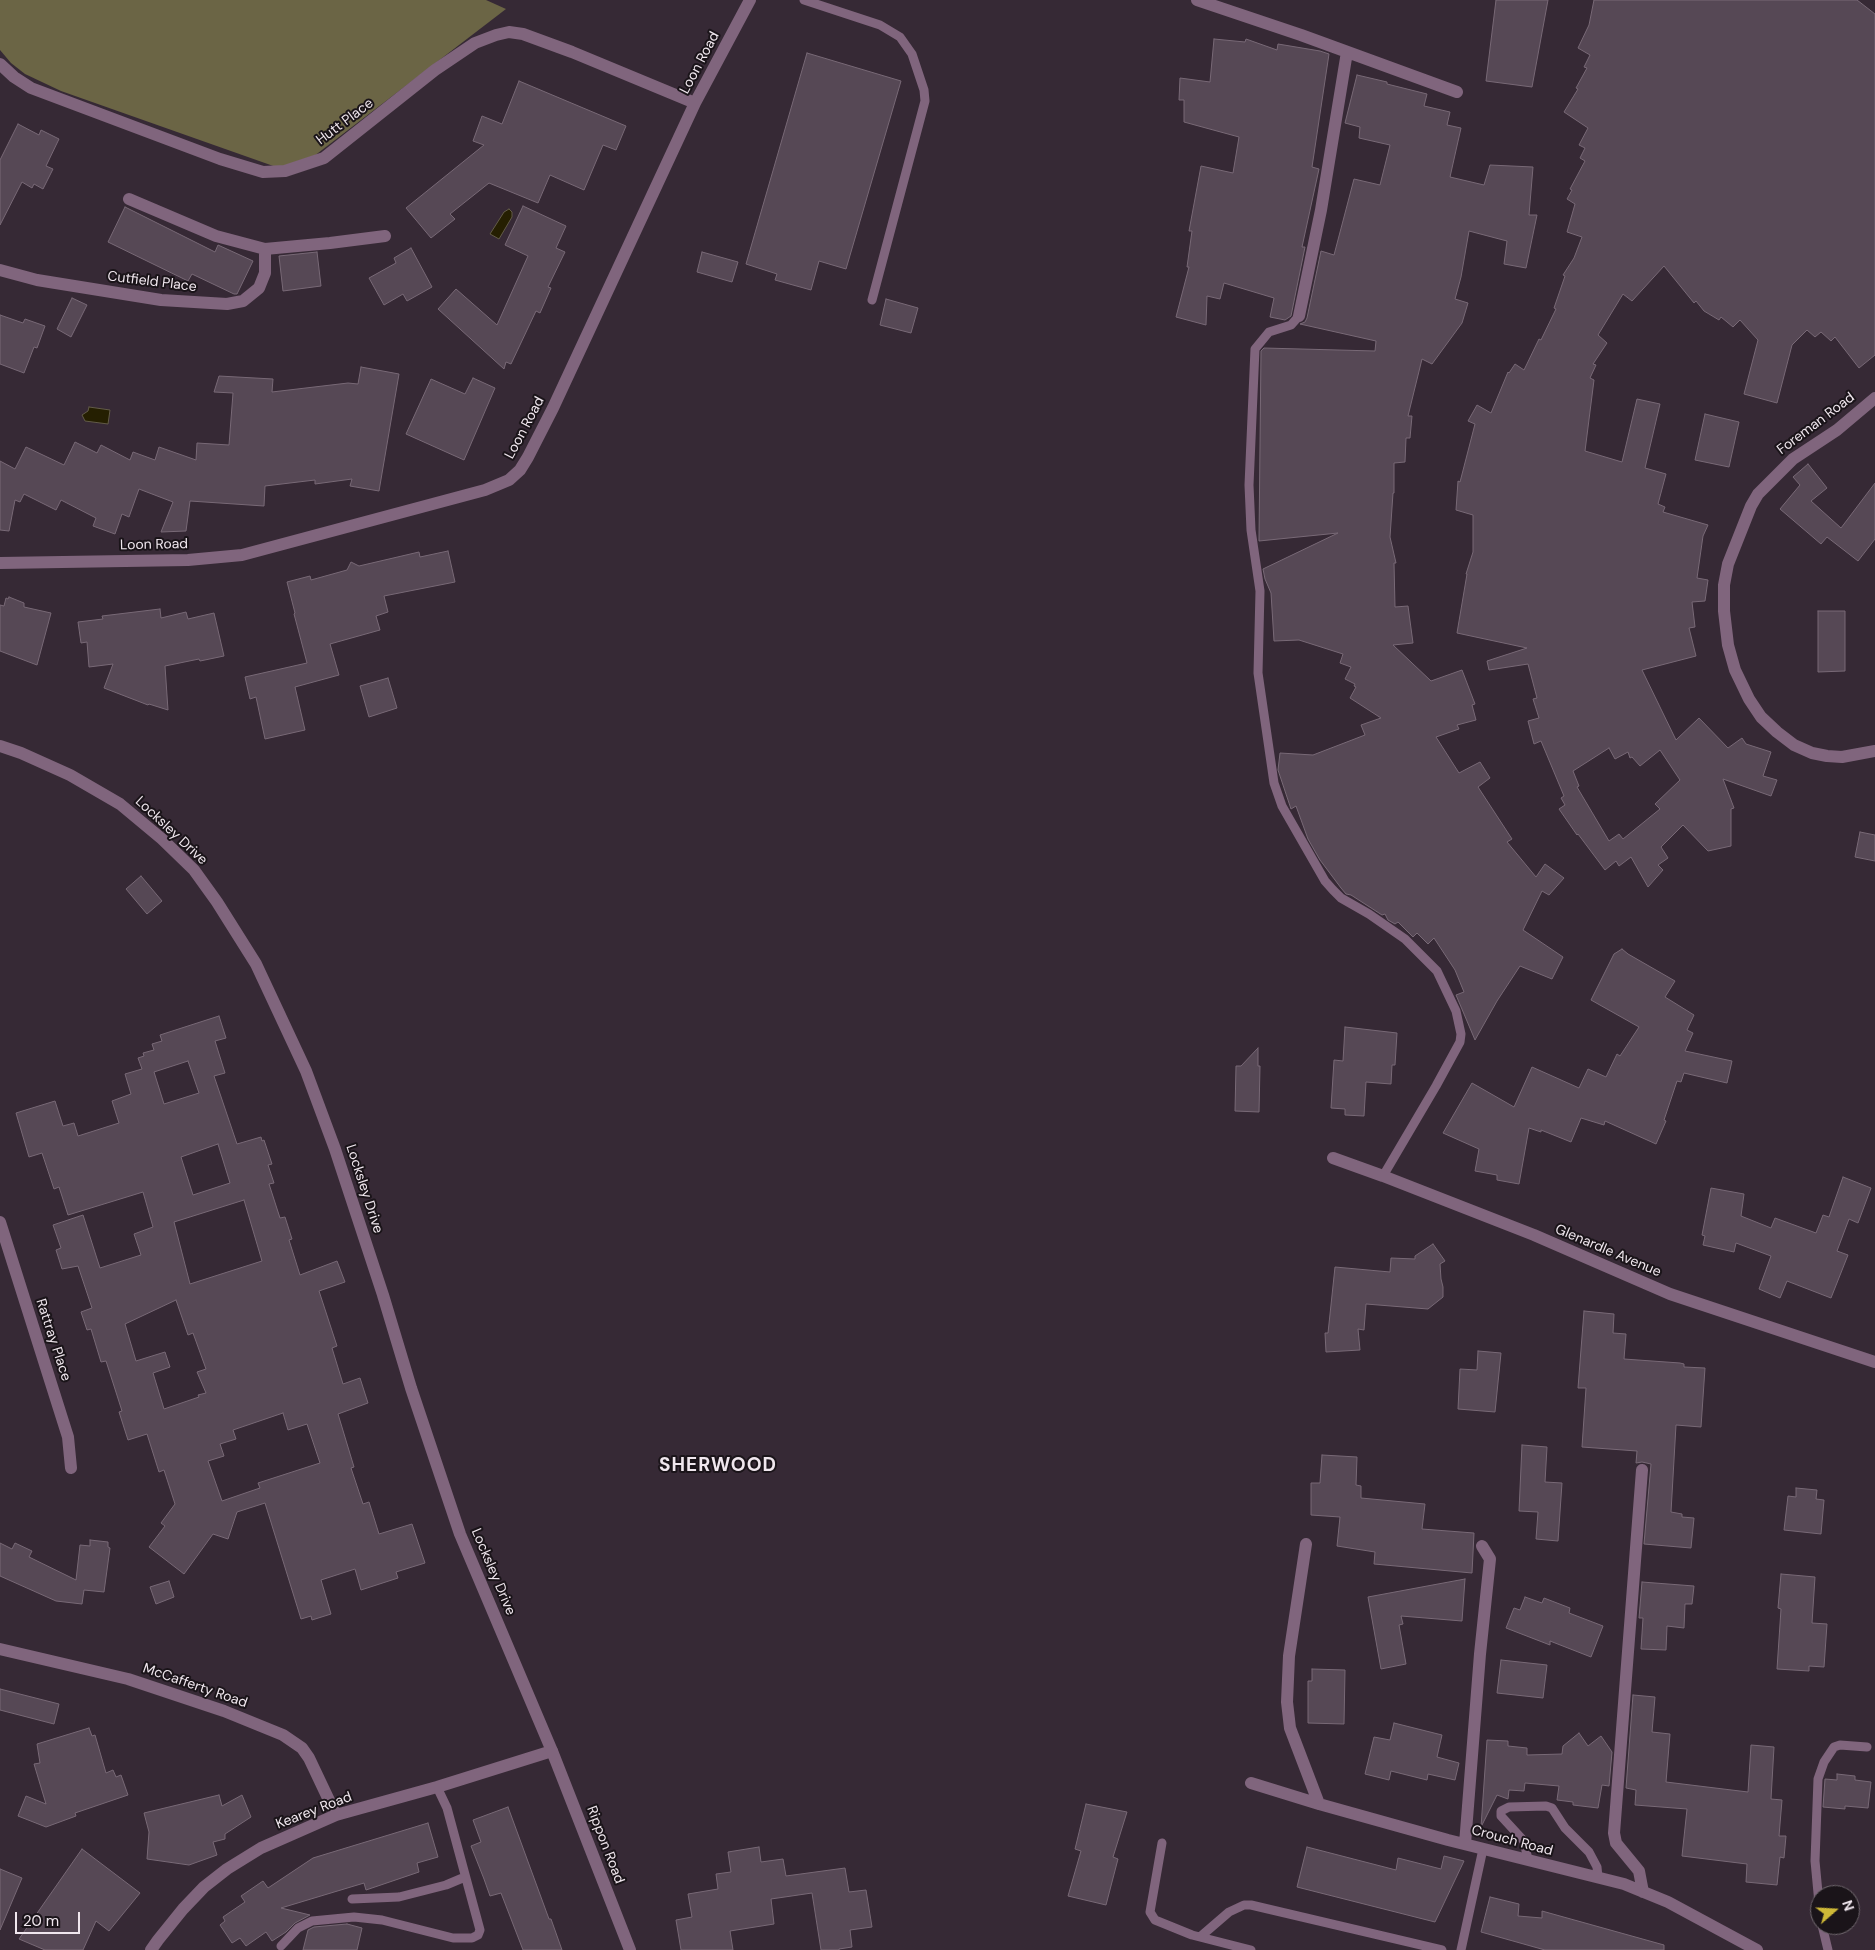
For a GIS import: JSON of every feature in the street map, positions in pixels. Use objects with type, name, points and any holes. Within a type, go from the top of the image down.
[{"type":"street","name":"Loon Road","points":[[0,563],[188,560],[242,555],[476,492],[508,480],[520,470],[553,408],[695,102],[750,0]]},
{"type":"street","points":[[1197,0],[1457,92]]},
{"type":"street","name":"Hutt Place","points":[[0,64],[30,88],[220,159],[264,172],[284,171],[324,158],[443,64],[475,43],[509,32],[524,34],[572,52],[695,102]]},
{"type":"street","points":[[1299,316],[1321,210],[1347,52]]},
{"type":"street","points":[[129,199],[216,236],[265,249],[385,236]]},
{"type":"street","name":"Cutfield Place","points":[[0,270],[59,284],[161,300],[227,304],[243,301],[259,288],[265,273],[265,249]]},
{"type":"street","name":"Foreman Road","points":[[1875,398],[1837,430],[1793,459],[1758,494],[1751,506],[1728,564],[1724,585],[1724,611],[1728,644],[1736,670],[1749,699],[1761,717],[1794,745],[1812,752],[1842,757],[1875,751]]},
{"type":"street","name":"Locksley Drive","points":[[0,746],[21,753],[70,775],[120,804],[162,839],[194,870],[218,902],[256,964],[306,1071],[335,1149],[411,1388],[460,1534],[552,1752]]},
{"type":"street","name":"Glenardle Avenue","points":[[1333,1158],[1534,1235],[1670,1294],[1875,1362]]},
{"type":"street","name":"Rattray Place","points":[[0,1222],[68,1437],[71,1468]]},
{"type":"street","points":[[1642,1470],[1614,1833],[1616,1843],[1639,1872],[1643,1892]]},
{"type":"street","points":[[1306,1544],[1289,1656],[1287,1702],[1290,1728],[1319,1804]]},
{"type":"street","points":[[1465,1844],[1480,1654],[1490,1559],[1482,1546]]},
{"type":"street","name":"McCafferty Road","points":[[0,1649],[128,1679],[224,1711],[283,1735],[302,1748],[309,1758],[336,1815]]},
{"type":"street","name":"Kearey Road","points":[[151,1950],[183,1909],[204,1888],[227,1869],[261,1848],[336,1815],[552,1752]]},
{"type":"street","name":"Rippon Road","points":[[552,1752],[630,1950]]},
{"type":"street","name":"Crouch Road","points":[[1251,1783],[1319,1804],[1483,1849],[1624,1884],[1668,1902],[1757,1950]]},
{"type":"lane","points":[[804,0],[880,25],[900,37],[912,54],[924,90],[926,101],[872,300]]},
{"type":"lane","points":[[1299,316],[1291,325],[1269,332],[1255,349],[1249,485],[1251,530],[1260,590],[1258,673],[1274,783],[1282,806],[1325,881],[1341,898],[1369,914],[1405,939],[1437,971],[1456,1011],[1461,1034],[1460,1042],[1436,1086],[1383,1176]]},
{"type":"lane","points":[[1818,1885],[1816,1861],[1818,1779],[1824,1762],[1834,1748],[1840,1745],[1867,1748]]},
{"type":"lane","points":[[281,1946],[298,1928],[312,1921],[354,1917],[382,1920],[452,1938],[472,1938],[478,1935],[480,1930],[447,1808],[437,1787]]},
{"type":"lane","points":[[1528,1860],[1524,1841],[1501,1816],[1501,1812],[1509,1807],[1546,1806],[1552,1808],[1565,1828],[1590,1852],[1598,1867],[1598,1878]]},
{"type":"lane","points":[[1162,1843],[1150,1912],[1154,1920],[1200,1937],[1251,1950]]},
{"type":"lane","points":[[1461,1950],[1483,1849]]},
{"type":"lane","points":[[352,1899],[399,1897],[446,1885],[465,1877]]},
{"type":"lane","points":[[1200,1937],[1228,1912],[1244,1904],[1251,1904],[1442,1950]]},
{"type":"lane","points":[[1824,1935],[1828,1950]]},
{"type":"shaded area","points":[[0,0],[486,0],[506,9],[305,163],[279,168],[61,91],[25,74],[11,63],[0,50]]},
{"type":"shaded area","points":[[509,209],[512,212],[512,217],[499,239],[490,234],[504,212]]},
{"type":"shaded area","points":[[89,407],[110,410],[108,424],[85,421],[82,415],[88,411]]},
{"type":"building","points":[[1496,0],[1548,0],[1532,87],[1486,81]]},
{"type":"building","points":[[1594,0],[1857,0],[1875,14],[1875,355],[1859,368],[1835,337],[1831,341],[1821,332],[1815,337],[1807,330],[1792,345],[1777,403],[1744,394],[1758,340],[1740,320],[1733,327],[1721,317],[1719,320],[1704,311],[1696,301],[1694,303],[1664,266],[1632,301],[1623,294],[1598,335],[1607,343],[1593,364],[1596,365],[1590,378],[1594,380],[1585,451],[1622,462],[1637,399],[1660,404],[1645,468],[1666,474],[1658,504],[1665,507],[1663,512],[1708,525],[1703,536],[1697,578],[1708,580],[1705,601],[1692,602],[1695,627],[1689,628],[1696,656],[1642,670],[1676,740],[1699,718],[1728,748],[1742,738],[1746,744],[1771,752],[1763,776],[1777,780],[1771,796],[1723,779],[1734,808],[1731,809],[1731,846],[1708,851],[1683,825],[1661,847],[1668,858],[1658,865],[1663,870],[1648,887],[1631,857],[1619,866],[1616,861],[1605,870],[1559,809],[1565,805],[1561,798],[1564,796],[1541,741],[1534,744],[1528,721],[1539,718],[1533,699],[1537,698],[1528,664],[1489,670],[1487,661],[1527,648],[1457,633],[1466,574],[1473,552],[1473,515],[1456,510],[1458,481],[1460,482],[1475,424],[1468,421],[1477,405],[1491,413],[1508,372],[1515,364],[1524,370],[1556,309],[1554,308],[1565,276],[1563,275],[1574,258],[1582,237],[1567,232],[1575,204],[1567,199],[1572,190],[1570,189],[1585,161],[1580,158],[1585,148],[1579,145],[1588,128],[1564,112],[1578,89],[1576,88],[1587,68],[1584,67],[1590,55],[1578,48],[1589,25]],"holes":[[[1609,748],[1615,759],[1628,752],[1630,758],[1632,757],[1640,766],[1660,750],[1680,780],[1655,804],[1660,809],[1623,839],[1619,834],[1609,841],[1577,787],[1579,786],[1573,771]]]},
{"type":"building","points":[[1214,39],[1245,42],[1246,39],[1277,50],[1278,44],[1329,54],[1312,167],[1319,169],[1302,247],[1305,247],[1291,316],[1285,320],[1270,317],[1274,298],[1224,283],[1220,299],[1207,296],[1206,325],[1176,317],[1189,267],[1187,267],[1192,231],[1189,231],[1201,166],[1233,173],[1239,137],[1184,122],[1184,100],[1179,100],[1180,78],[1210,82]]},
{"type":"building","points":[[807,53],[901,81],[846,269],[819,261],[811,290],[775,280],[777,274],[746,264]]},
{"type":"building","points":[[1357,75],[1427,94],[1424,106],[1450,112],[1447,125],[1461,128],[1450,177],[1484,185],[1490,165],[1533,167],[1529,215],[1537,215],[1526,268],[1504,264],[1507,241],[1469,231],[1455,299],[1468,303],[1462,323],[1432,364],[1422,359],[1408,416],[1412,416],[1410,438],[1406,438],[1405,462],[1394,463],[1394,493],[1390,537],[1396,563],[1394,563],[1395,607],[1408,606],[1413,643],[1393,645],[1431,681],[1462,670],[1475,704],[1472,705],[1476,720],[1457,725],[1459,729],[1436,737],[1459,773],[1480,762],[1490,778],[1478,787],[1512,839],[1507,842],[1536,877],[1545,864],[1564,878],[1549,895],[1542,891],[1523,930],[1563,957],[1552,979],[1520,966],[1475,1040],[1456,995],[1464,992],[1455,970],[1434,938],[1428,944],[1417,933],[1413,937],[1398,922],[1395,924],[1388,920],[1385,914],[1382,915],[1351,895],[1346,894],[1320,860],[1308,839],[1296,806],[1291,809],[1278,770],[1280,753],[1313,755],[1365,735],[1361,725],[1381,718],[1350,698],[1356,687],[1354,686],[1355,684],[1345,679],[1351,667],[1340,663],[1343,654],[1299,640],[1274,641],[1271,593],[1263,569],[1338,533],[1259,541],[1261,351],[1264,348],[1375,351],[1376,341],[1300,324],[1305,322],[1307,318],[1321,251],[1334,255],[1354,179],[1380,185],[1390,145],[1359,138],[1360,127],[1345,123]]},
{"type":"building","points":[[519,81],[626,126],[616,150],[603,145],[584,190],[550,175],[538,203],[489,183],[450,214],[455,219],[431,238],[406,208],[484,145],[473,141],[482,116],[502,124]]},
{"type":"building","points":[[18,124],[39,135],[41,130],[59,139],[46,166],[53,169],[43,189],[34,184],[32,188],[22,182],[0,225],[0,160]]},
{"type":"building","points":[[523,206],[566,226],[556,248],[565,252],[548,287],[551,288],[540,313],[536,311],[511,364],[506,362],[504,369],[438,309],[456,289],[497,325],[528,256],[505,245]]},
{"type":"building","points":[[125,207],[215,252],[218,245],[253,261],[237,294],[192,274],[188,281],[108,242]]},
{"type":"building","points":[[411,248],[432,287],[407,301],[403,294],[384,305],[369,278],[396,263],[394,258]]},
{"type":"building","points":[[317,252],[321,286],[283,291],[279,256]]},
{"type":"building","points":[[702,252],[738,262],[732,282],[697,272]]},
{"type":"building","points":[[72,298],[87,305],[71,337],[57,329]]},
{"type":"building","points":[[886,299],[918,308],[911,333],[880,325]]},
{"type":"building","points":[[0,315],[23,323],[25,319],[45,326],[37,348],[34,347],[24,373],[0,364]]},
{"type":"building","points":[[361,367],[399,374],[379,491],[350,486],[352,479],[315,484],[315,480],[265,486],[264,506],[190,501],[186,531],[161,532],[173,502],[139,489],[129,517],[122,514],[115,534],[93,526],[96,518],[61,500],[56,510],[24,494],[20,502],[15,500],[9,531],[0,530],[0,461],[15,469],[26,447],[64,465],[75,442],[97,453],[101,445],[130,460],[133,452],[155,460],[159,447],[196,460],[197,443],[229,445],[233,393],[214,392],[219,376],[273,379],[272,392],[348,383],[358,384]]},
{"type":"building","points":[[473,378],[495,388],[464,460],[406,434],[431,379],[465,394]]},
{"type":"building","points":[[1705,414],[1739,422],[1729,467],[1695,460]]},
{"type":"building","points":[[1808,464],[1827,488],[1811,501],[1841,528],[1875,483],[1875,539],[1858,561],[1827,537],[1821,544],[1780,509],[1800,485],[1793,477]]},
{"type":"building","points":[[448,551],[455,582],[384,596],[388,612],[376,616],[380,630],[330,644],[339,675],[295,687],[305,730],[265,739],[256,697],[250,699],[245,677],[307,663],[287,582],[310,576],[311,580],[347,570],[351,562],[359,566],[419,552],[420,557]]},
{"type":"building","points":[[9,597],[24,603],[24,607],[51,613],[37,665],[0,651],[0,605],[4,606],[6,598],[8,599]]},
{"type":"building","points":[[160,609],[161,618],[186,612],[188,619],[214,613],[224,656],[165,666],[168,710],[148,705],[104,688],[113,664],[89,667],[87,642],[81,643],[78,622],[103,619],[102,616]]},
{"type":"building","points":[[1818,611],[1845,611],[1845,671],[1818,672]]},
{"type":"building","points":[[388,678],[397,708],[369,717],[360,686]]},
{"type":"building","points":[[1860,832],[1875,835],[1875,861],[1855,857]]},
{"type":"building","points":[[141,876],[162,901],[147,914],[126,889]]},
{"type":"building","points":[[1622,949],[1675,981],[1665,997],[1694,1015],[1687,1030],[1693,1033],[1685,1051],[1732,1061],[1727,1083],[1684,1073],[1681,1082],[1677,1081],[1664,1120],[1666,1121],[1656,1144],[1605,1121],[1604,1125],[1581,1118],[1571,1142],[1541,1130],[1541,1132],[1529,1128],[1519,1184],[1497,1180],[1497,1175],[1475,1171],[1479,1149],[1443,1133],[1472,1083],[1514,1107],[1532,1067],[1579,1088],[1588,1069],[1606,1077],[1617,1054],[1620,1056],[1639,1027],[1591,1000],[1614,954]]},
{"type":"building","points":[[219,1016],[226,1038],[215,1041],[225,1073],[214,1076],[237,1144],[261,1137],[262,1141],[264,1140],[272,1164],[268,1165],[274,1183],[269,1184],[280,1218],[285,1217],[292,1239],[289,1240],[300,1275],[337,1261],[345,1282],[319,1291],[337,1346],[332,1348],[343,1384],[360,1378],[368,1403],[338,1414],[354,1467],[351,1468],[363,1504],[369,1502],[379,1534],[412,1524],[425,1563],[396,1572],[398,1578],[361,1590],[355,1569],[321,1580],[331,1614],[312,1620],[311,1616],[301,1619],[265,1503],[237,1512],[228,1539],[213,1534],[184,1574],[149,1547],[165,1526],[161,1523],[175,1504],[164,1470],[159,1472],[147,1434],[128,1440],[119,1412],[122,1411],[106,1361],[101,1362],[91,1329],[87,1330],[81,1312],[92,1308],[78,1266],[62,1269],[56,1250],[61,1248],[53,1225],[83,1215],[100,1268],[141,1255],[134,1234],[153,1227],[143,1192],[68,1215],[59,1187],[54,1189],[42,1153],[29,1157],[16,1113],[55,1101],[63,1126],[74,1123],[78,1136],[119,1123],[112,1101],[131,1094],[125,1074],[142,1069],[138,1058],[144,1056],[143,1053],[154,1050],[152,1044],[162,1041],[160,1035]],"holes":[[[188,1061],[199,1093],[164,1104],[154,1072]],[[218,1144],[230,1183],[193,1195],[181,1157]],[[244,1200],[262,1261],[190,1284],[174,1222]],[[176,1300],[188,1335],[193,1333],[206,1369],[197,1372],[206,1393],[164,1409],[153,1373],[170,1367],[165,1352],[136,1361],[125,1324]],[[283,1413],[288,1430],[307,1424],[320,1463],[258,1483],[260,1488],[222,1501],[208,1461],[224,1456],[220,1444],[236,1439],[233,1430]]]},
{"type":"building","points":[[1345,1027],[1397,1033],[1395,1065],[1392,1065],[1391,1084],[1366,1082],[1364,1116],[1345,1115],[1345,1109],[1331,1108],[1334,1060],[1343,1061]]},
{"type":"building","points":[[1258,1048],[1258,1066],[1260,1066],[1259,1112],[1235,1111],[1236,1066],[1241,1066]]},
{"type":"building","points":[[1843,1177],[1871,1188],[1858,1223],[1849,1219],[1837,1251],[1848,1255],[1831,1298],[1787,1281],[1780,1298],[1759,1289],[1771,1256],[1736,1243],[1734,1252],[1703,1245],[1705,1236],[1702,1235],[1711,1188],[1744,1194],[1741,1216],[1771,1228],[1775,1218],[1816,1233],[1823,1215],[1829,1217]]},
{"type":"building","points":[[1433,1244],[1445,1261],[1440,1264],[1443,1297],[1428,1309],[1366,1304],[1364,1330],[1358,1329],[1360,1350],[1326,1352],[1325,1333],[1328,1333],[1335,1267],[1390,1272],[1391,1258],[1415,1259],[1415,1256]]},
{"type":"building","points":[[1584,1311],[1614,1314],[1613,1333],[1626,1334],[1624,1359],[1680,1363],[1684,1364],[1684,1367],[1705,1368],[1701,1427],[1676,1425],[1671,1512],[1682,1514],[1682,1517],[1694,1518],[1691,1548],[1644,1544],[1651,1464],[1636,1463],[1637,1451],[1582,1447],[1586,1388],[1578,1388]]},
{"type":"building","points":[[1478,1351],[1501,1353],[1495,1412],[1458,1409],[1460,1369],[1477,1370]]},
{"type":"building","points":[[1522,1445],[1547,1447],[1545,1482],[1562,1483],[1558,1541],[1536,1539],[1538,1512],[1519,1511]]},
{"type":"building","points":[[1322,1455],[1357,1457],[1356,1485],[1361,1486],[1361,1498],[1425,1504],[1422,1529],[1474,1533],[1472,1573],[1374,1564],[1375,1552],[1337,1546],[1340,1517],[1311,1515],[1311,1483],[1320,1483]]},
{"type":"building","points":[[1796,1488],[1817,1490],[1816,1499],[1824,1500],[1821,1534],[1784,1530],[1788,1496],[1796,1497]]},
{"type":"building","points":[[90,1540],[108,1542],[108,1547],[110,1548],[104,1592],[84,1590],[82,1604],[56,1601],[0,1576],[0,1543],[12,1549],[15,1543],[32,1551],[29,1557],[76,1580],[80,1545],[90,1546]]},
{"type":"building","points":[[1781,1574],[1815,1577],[1812,1623],[1827,1624],[1824,1667],[1809,1666],[1809,1671],[1777,1669],[1781,1609],[1778,1608]]},
{"type":"building","points":[[1465,1579],[1462,1621],[1401,1616],[1403,1624],[1399,1625],[1406,1664],[1381,1669],[1368,1597]]},
{"type":"building","points":[[169,1581],[174,1597],[156,1604],[150,1587]]},
{"type":"building","points":[[1642,1582],[1694,1586],[1692,1604],[1685,1604],[1684,1628],[1667,1626],[1666,1650],[1641,1649],[1643,1618],[1639,1618]]},
{"type":"building","points":[[1525,1597],[1542,1603],[1544,1598],[1570,1608],[1569,1613],[1603,1626],[1591,1657],[1550,1641],[1550,1645],[1506,1628],[1514,1608],[1520,1610]]},
{"type":"building","points":[[1501,1660],[1547,1665],[1543,1698],[1497,1693]]},
{"type":"building","points":[[1312,1669],[1345,1670],[1344,1724],[1308,1723],[1308,1681],[1312,1681]]},
{"type":"building","points":[[0,1689],[59,1704],[54,1724],[0,1710]]},
{"type":"building","points":[[1633,1695],[1655,1697],[1652,1732],[1670,1734],[1666,1782],[1748,1792],[1751,1745],[1774,1747],[1771,1799],[1782,1800],[1779,1836],[1786,1836],[1784,1858],[1780,1857],[1777,1885],[1746,1882],[1747,1864],[1682,1856],[1687,1809],[1635,1805],[1636,1790],[1626,1788]]},
{"type":"building","points":[[1394,1723],[1442,1735],[1437,1757],[1459,1763],[1455,1780],[1428,1774],[1427,1780],[1391,1771],[1389,1780],[1365,1774],[1374,1737],[1390,1740]]},
{"type":"building","points":[[89,1728],[92,1736],[95,1735],[106,1773],[113,1770],[116,1777],[121,1775],[128,1795],[75,1813],[76,1816],[46,1827],[18,1816],[26,1796],[46,1804],[34,1764],[40,1763],[37,1744]]},
{"type":"building","points":[[1579,1733],[1588,1746],[1601,1736],[1612,1752],[1609,1786],[1602,1785],[1598,1808],[1573,1805],[1573,1802],[1557,1800],[1559,1786],[1525,1783],[1524,1791],[1509,1790],[1508,1799],[1497,1795],[1481,1827],[1487,1740],[1508,1741],[1508,1746],[1527,1748],[1527,1755],[1562,1754],[1563,1746]]},
{"type":"building","points":[[1837,1774],[1855,1776],[1855,1780],[1871,1782],[1868,1808],[1845,1806],[1845,1809],[1823,1807],[1825,1779],[1837,1780]]},
{"type":"building","points":[[219,1795],[222,1806],[242,1795],[251,1817],[225,1834],[225,1839],[213,1842],[217,1855],[189,1865],[147,1859],[149,1832],[144,1813]]},
{"type":"building","points":[[1086,1804],[1127,1812],[1113,1857],[1118,1859],[1106,1905],[1068,1896],[1081,1851],[1075,1849]]},
{"type":"building","points":[[508,1807],[562,1950],[523,1950],[501,1893],[490,1896],[471,1846],[481,1842],[473,1820]]},
{"type":"building","points":[[428,1823],[438,1857],[417,1863],[419,1872],[366,1890],[364,1883],[281,1908],[310,1915],[295,1923],[286,1932],[272,1941],[266,1932],[246,1946],[240,1938],[232,1943],[220,1925],[225,1921],[223,1917],[245,1902],[241,1896],[263,1881],[268,1888],[313,1858]]},
{"type":"building","points":[[759,1847],[761,1862],[783,1859],[786,1876],[845,1868],[849,1892],[866,1890],[872,1927],[850,1930],[852,1947],[839,1950],[821,1950],[812,1893],[771,1899],[774,1924],[730,1931],[733,1950],[681,1950],[676,1920],[692,1917],[688,1894],[718,1889],[716,1874],[731,1872],[728,1852]]},
{"type":"building","points":[[1307,1847],[1396,1870],[1398,1858],[1441,1869],[1444,1856],[1464,1861],[1435,1922],[1297,1887]]},
{"type":"building","points":[[82,1849],[140,1893],[109,1931],[96,1921],[83,1950],[45,1950],[19,1939]]},
{"type":"building","points":[[0,1869],[22,1878],[0,1930]]},
{"type":"building","points":[[1490,1897],[1519,1904],[1518,1916],[1542,1918],[1542,1911],[1664,1945],[1664,1950],[1545,1950],[1481,1932]]},
{"type":"building","points":[[347,1924],[362,1928],[357,1950],[303,1950],[308,1930],[314,1927]]},
{"type":"district","name":"SHERWOOD","points":[[718,1466]]}]
